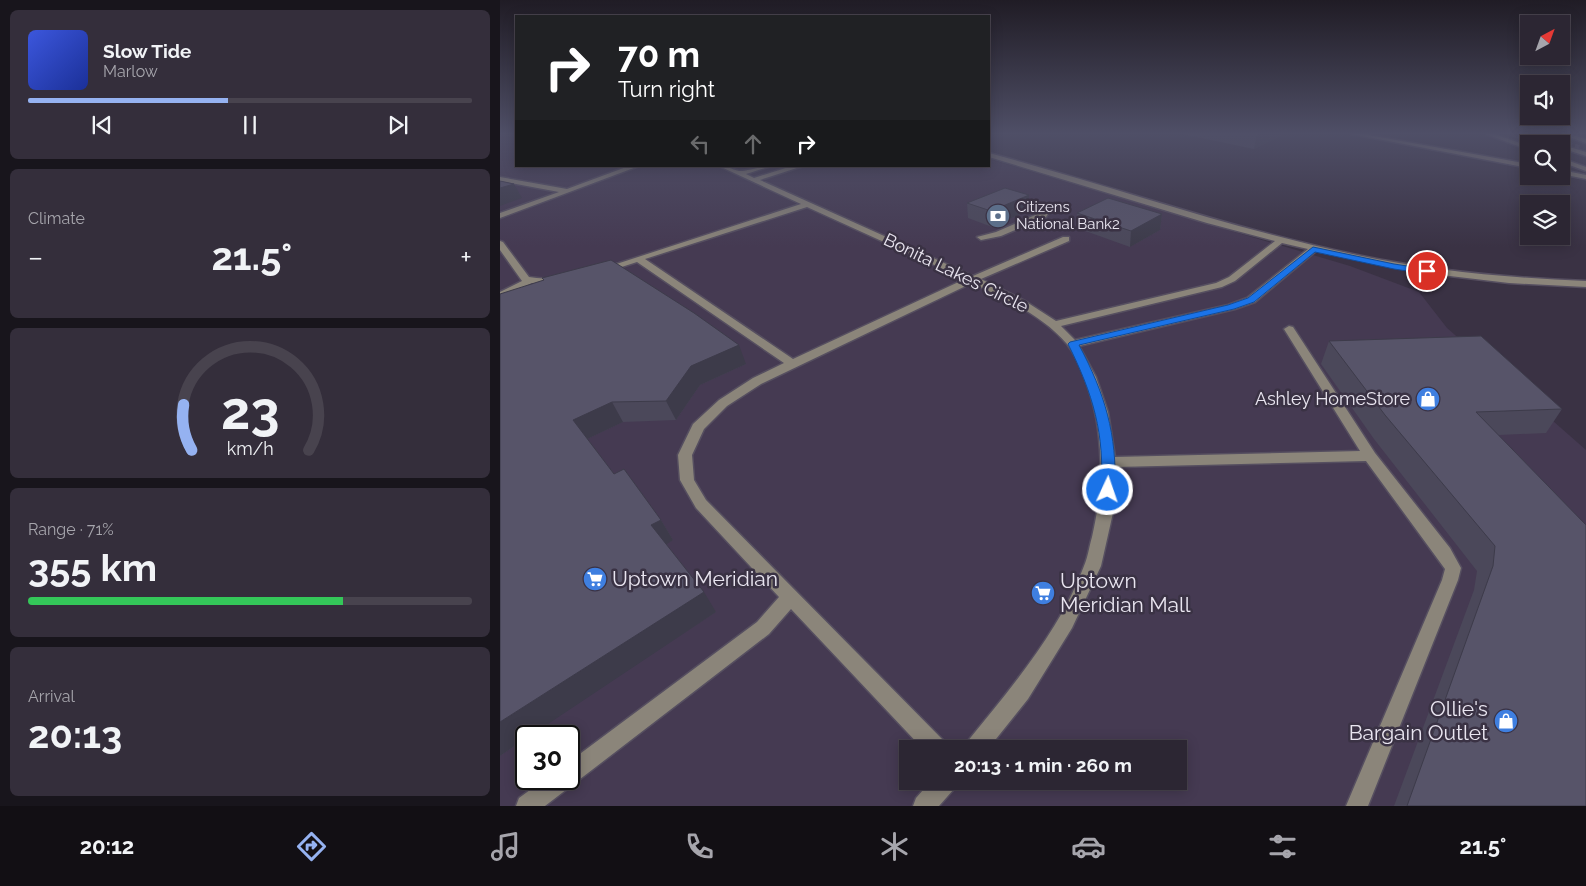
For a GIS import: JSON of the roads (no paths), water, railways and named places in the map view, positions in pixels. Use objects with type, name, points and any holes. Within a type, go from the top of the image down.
[{"type":"street","points":[[500,216],[621,172]]},
{"type":"street","name":"Bonita Lakes Circle","points":[[735,172],[974,279],[1021,303],[1054,326],[1073,344],[1090,377],[1102,412],[1109,462],[1107,504],[1093,566],[1066,622],[1021,692],[981,740]]},
{"type":"street","points":[[740,174],[748,172]]},
{"type":"street","points":[[753,180],[781,172]]},
{"type":"street","points":[[1045,172],[1280,241],[1394,266],[1477,278],[1544,284],[1586,284]]},
{"type":"street","points":[[1576,175],[1580,172]]},
{"type":"street","points":[[1570,174],[1586,177]]},
{"type":"street","points":[[500,179],[567,191]]},
{"type":"street","points":[[595,273],[808,204]]},
{"type":"street","points":[[980,237],[998,234],[1043,215],[1046,211],[1041,207]]},
{"type":"street","points":[[929,740],[701,504],[687,480],[685,455],[698,427],[723,402],[757,381],[955,286],[1066,238]]},
{"type":"street","points":[[1054,326],[1219,285],[1232,279],[1280,241]]},
{"type":"street","points":[[500,244],[522,275],[544,283],[563,281]]},
{"type":"street","points":[[1073,344],[1231,307],[1251,300],[1313,249]]},
{"type":"street","points":[[638,259],[793,364]]},
{"type":"street","points":[[500,296],[532,280]]},
{"type":"street","points":[[1289,330],[1370,456],[1444,553],[1453,568],[1450,580],[1357,806]]},
{"type":"street","points":[[1109,462],[1370,456]]},
{"type":"street","points":[[580,767],[764,628],[790,597]]},
{"type":"street","points":[[527,806],[548,790]]},
{"type":"street","points":[[924,806],[938,790]]},
{"type":"place","name":"Citizens National Bank2","points":[[998,216]]},
{"type":"place","name":"Ashley HomeStore","points":[[1428,399]]},
{"type":"place","name":"Uptown Meridian","points":[[595,579]]},
{"type":"place","name":"Uptown Meridian Mall","points":[[1043,593]]},
{"type":"place","name":"Ollie's Bargain Outlet","points":[[1506,721]]}]
